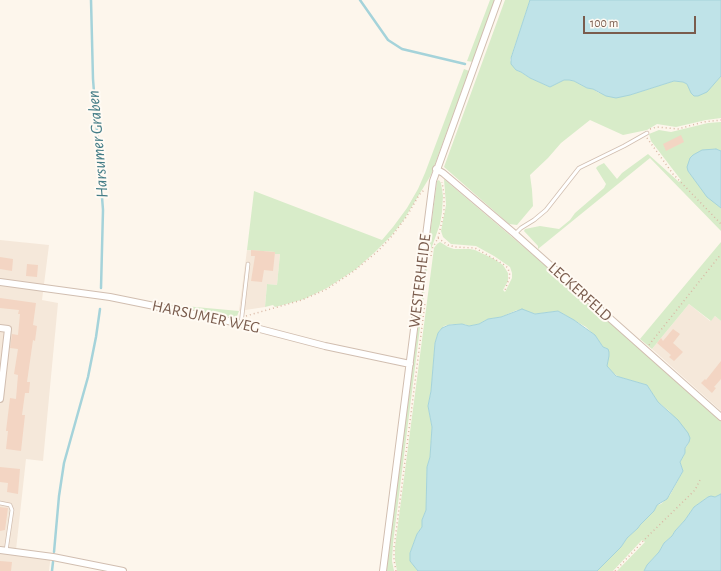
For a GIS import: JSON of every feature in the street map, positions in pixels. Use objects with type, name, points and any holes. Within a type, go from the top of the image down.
[{"type":"street","name":"WESTERHEIDE","points":[[383,571],[432,181],[498,0]]},
{"type":"street","name":"LECKERFELD","points":[[436,169],[443,173],[515,234],[721,417]]},
{"type":"street","name":"HARSUMER WEG","points":[[0,282],[110,297],[241,324],[325,346],[410,364]]},
{"type":"street","points":[[0,328],[8,329],[0,399]]},
{"type":"street","points":[[3,551],[53,557],[123,571]]},
{"type":"lane","points":[[515,234],[546,210],[579,168],[647,133]]},
{"type":"lane","points":[[241,324],[248,264]]},
{"type":"lane","points":[[0,503],[10,505],[12,510],[3,551]]},
{"type":"path","points":[[721,120],[703,122],[678,129],[653,127],[647,133],[646,138],[673,174],[721,224]]},
{"type":"path","points":[[431,257],[432,249],[438,238],[444,204],[443,173]]},
{"type":"path","points":[[241,317],[302,300],[327,289],[354,271],[378,251],[392,236],[407,216],[419,195],[432,181]]},
{"type":"path","points":[[438,238],[448,245],[455,247],[475,248],[504,264],[510,272],[509,281],[505,290]]},
{"type":"path","points":[[645,349],[721,254]]},
{"type":"path","points":[[396,571],[394,548],[425,300]]},
{"type":"path","points":[[615,571],[695,490],[700,480]]},
{"type":"shaded area","points":[[0,240],[49,245],[42,300],[58,303],[43,461],[26,459],[16,550],[51,554],[49,571],[0,571]]},
{"type":"shaded area","points":[[247,250],[280,254],[277,285],[267,284],[265,307],[239,311]]},
{"type":"shaded area","points":[[689,304],[710,321],[715,316],[721,321],[721,411],[652,349]]},
{"type":"green space","points":[[490,0],[496,0],[473,62],[467,61]]},
{"type":"green space","points":[[505,0],[530,0],[510,60],[516,70],[530,78],[550,87],[564,80],[569,80],[593,89],[599,93],[630,95],[674,81],[687,84],[690,89],[712,86],[721,76],[721,118],[676,127],[657,124],[647,130],[623,135],[590,120],[561,143],[530,175],[533,206],[517,225],[509,224],[444,167]]},
{"type":"green space","points":[[464,69],[469,71],[431,175],[403,221],[391,236],[356,269],[327,288],[304,299],[275,307],[273,305],[265,307],[267,284],[277,285],[280,254],[275,254],[275,252],[247,250],[254,191],[382,240],[407,208],[418,189]]},
{"type":"green space","points":[[721,122],[721,151],[716,149],[707,150],[693,155],[688,171],[707,196],[721,208],[721,231],[650,158],[538,249],[538,246],[524,231],[525,229],[540,226],[559,229],[570,220],[575,213],[604,188],[606,184],[596,168],[604,163],[617,179],[622,173],[648,154],[679,182],[681,180],[651,141],[649,134],[659,130],[671,132],[708,123]]},
{"type":"green space","points":[[444,179],[539,260],[721,420],[721,494],[715,497],[708,497],[694,507],[672,536],[664,543],[644,571],[617,571],[645,542],[642,540],[613,571],[597,571],[654,511],[657,505],[661,504],[670,495],[683,471],[680,462],[689,442],[669,411],[658,402],[647,385],[619,377],[613,373],[607,366],[608,349],[603,347],[597,338],[586,327],[558,311],[535,314],[517,310],[501,317],[488,319],[479,324],[469,326],[464,324],[452,324],[444,326],[438,333],[435,343],[431,391],[428,406],[432,427],[430,457],[427,467],[426,510],[422,520],[422,527],[417,534],[410,553],[412,563],[418,571],[397,571],[395,547],[434,248],[440,242],[454,249],[475,250],[494,259],[503,265],[508,273],[508,281],[503,290],[505,292],[512,278],[510,267],[494,256],[476,246],[451,244],[443,237],[441,231],[446,205]]},
{"type":"green space","points":[[439,180],[441,183],[443,196],[442,212],[440,224],[429,255],[393,543],[392,561],[394,571],[386,571],[437,181]]},
{"type":"green space","points":[[721,242],[721,321],[715,316],[711,321],[689,304],[652,349],[640,339]]},
{"type":"green space","points":[[152,303],[239,311],[237,316],[234,318],[223,319],[189,309]]},
{"type":"water","points":[[530,0],[721,0],[721,76],[707,92],[698,96],[694,96],[691,93],[687,84],[674,81],[616,98],[606,96],[593,89],[569,80],[564,80],[550,87],[516,70],[511,64],[511,58]]},
{"type":"water","points":[[716,149],[721,151],[721,208],[707,197],[688,171],[687,167],[690,158],[693,155],[702,150]]},
{"type":"water","points":[[522,309],[535,314],[558,311],[574,320],[595,335],[603,347],[608,349],[609,356],[607,366],[616,376],[647,385],[658,402],[678,420],[688,433],[690,438],[689,442],[680,462],[683,471],[667,499],[657,505],[654,511],[597,571],[418,571],[410,561],[410,553],[417,534],[422,527],[422,520],[426,510],[427,467],[430,457],[432,427],[428,406],[431,391],[435,343],[438,333],[442,328],[449,325],[462,324],[469,326],[479,324],[488,319],[501,317]]},
{"type":"water","points":[[721,494],[721,571],[644,571],[664,543],[672,536],[694,507],[708,497],[715,497]]},
{"type":"building","points":[[681,135],[684,142],[666,151],[663,144]]},
{"type":"building","points":[[251,250],[275,252],[273,271],[264,270],[262,282],[251,281],[255,256],[251,256]]},
{"type":"building","points":[[0,257],[13,259],[12,271],[0,269]]},
{"type":"building","points":[[27,264],[38,265],[37,277],[26,276]]},
{"type":"building","points":[[0,298],[36,303],[33,325],[37,326],[35,341],[33,340],[27,382],[30,382],[29,393],[25,393],[22,415],[25,415],[21,451],[6,449],[8,431],[6,431],[10,398],[16,399],[18,375],[14,374],[18,349],[10,348],[12,334],[18,335],[20,314],[18,314],[19,310],[0,308]]},
{"type":"building","points":[[673,329],[680,334],[673,343],[683,352],[674,361],[669,357],[671,355],[657,343],[661,338],[663,341]]},
{"type":"building","points":[[721,361],[721,379],[714,387],[716,388],[712,393],[701,383],[705,379],[706,380]]},
{"type":"building","points":[[0,467],[20,469],[18,494],[7,492],[8,483],[0,482]]},
{"type":"building","points":[[0,507],[8,508],[5,530],[0,531]]},
{"type":"building","points":[[0,561],[12,562],[11,571],[0,571]]},
{"type":"waterway","name":"Harsumer Graben","points":[[91,0],[93,79],[103,210],[101,288]]},
{"type":"waterway","points":[[360,0],[388,40],[402,49],[465,64]]},
{"type":"waterway","name":"Harsumer Graben","points":[[54,552],[59,496],[64,463],[88,377],[100,309]]},
{"type":"waterway","name":"Harsumer Graben","points":[[52,571],[53,562]]}]
